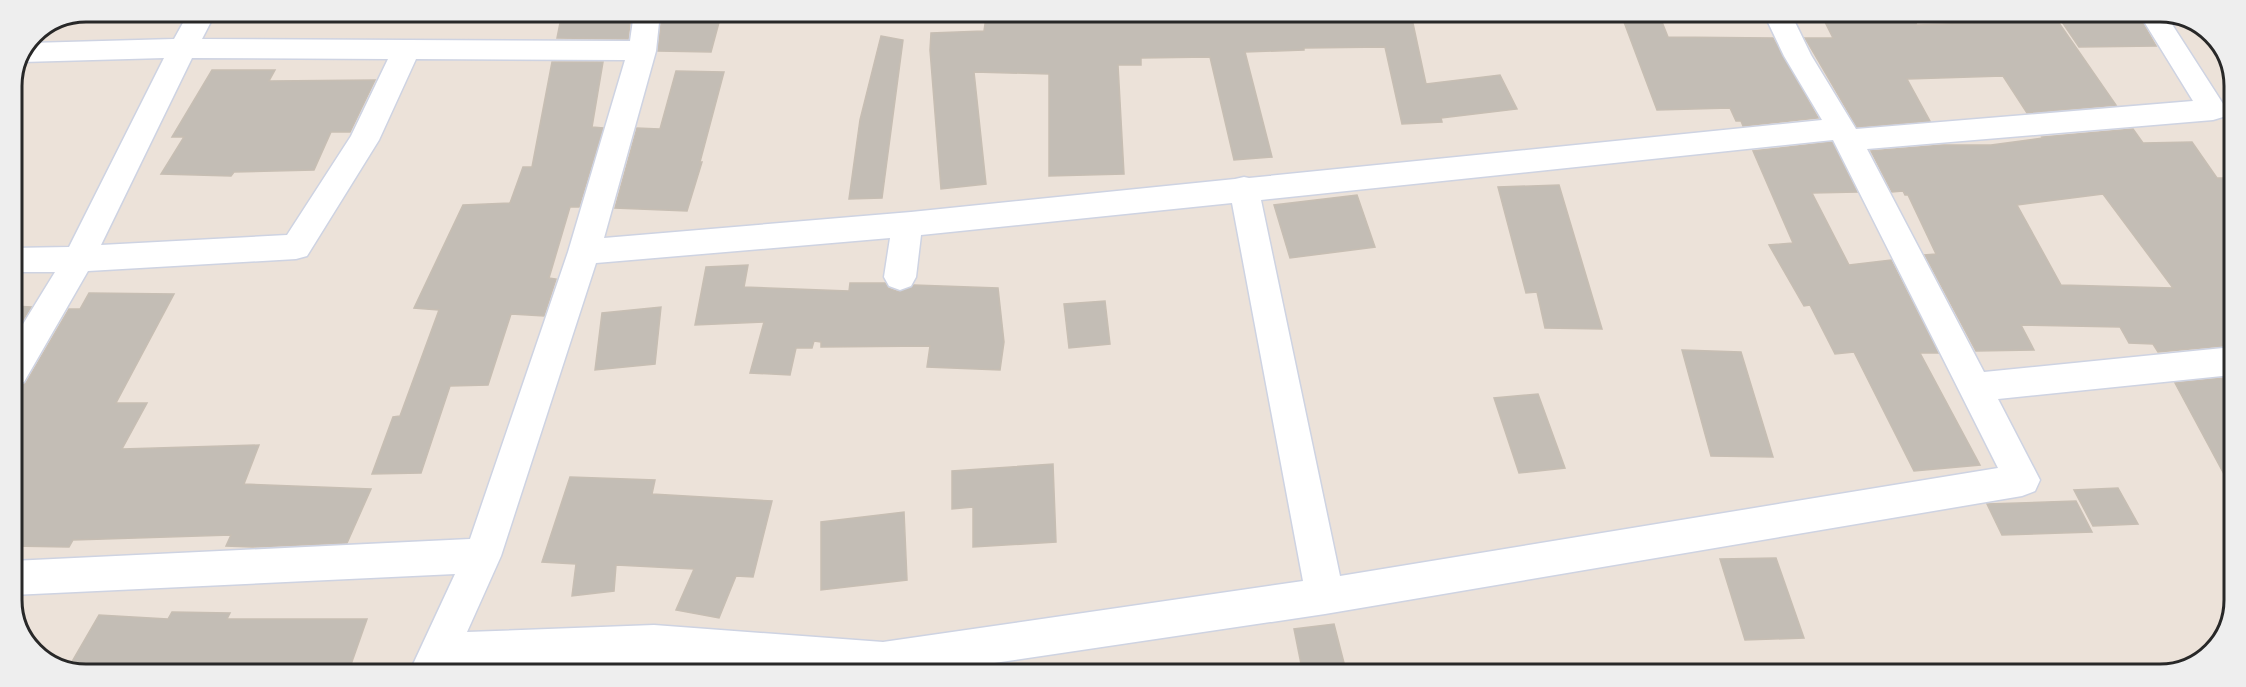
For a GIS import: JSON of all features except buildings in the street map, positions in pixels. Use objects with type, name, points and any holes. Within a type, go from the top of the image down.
[{"type":"street","points":[[23,354],[79,259],[197,22]]},
{"type":"street","points":[[646,22],[642,51],[584,252],[483,556],[433,662],[633,659],[654,644],[883,661],[1325,596],[2022,480],[1844,134],[1798,56],[1781,22]]},
{"type":"street","points":[[584,252],[907,224],[1244,188],[1844,134],[2213,110],[2157,22]]},
{"type":"street","points":[[32,53],[183,48],[642,51]]},
{"type":"street","points":[[22,260],[79,259],[296,247],[364,140],[406,50]]},
{"type":"street","points":[[1244,188],[1325,596]]},
{"type":"street","points":[[900,277],[907,224]]},
{"type":"street","points":[[1973,387],[2224,362]]},
{"type":"street","points":[[23,577],[483,556]]}]
